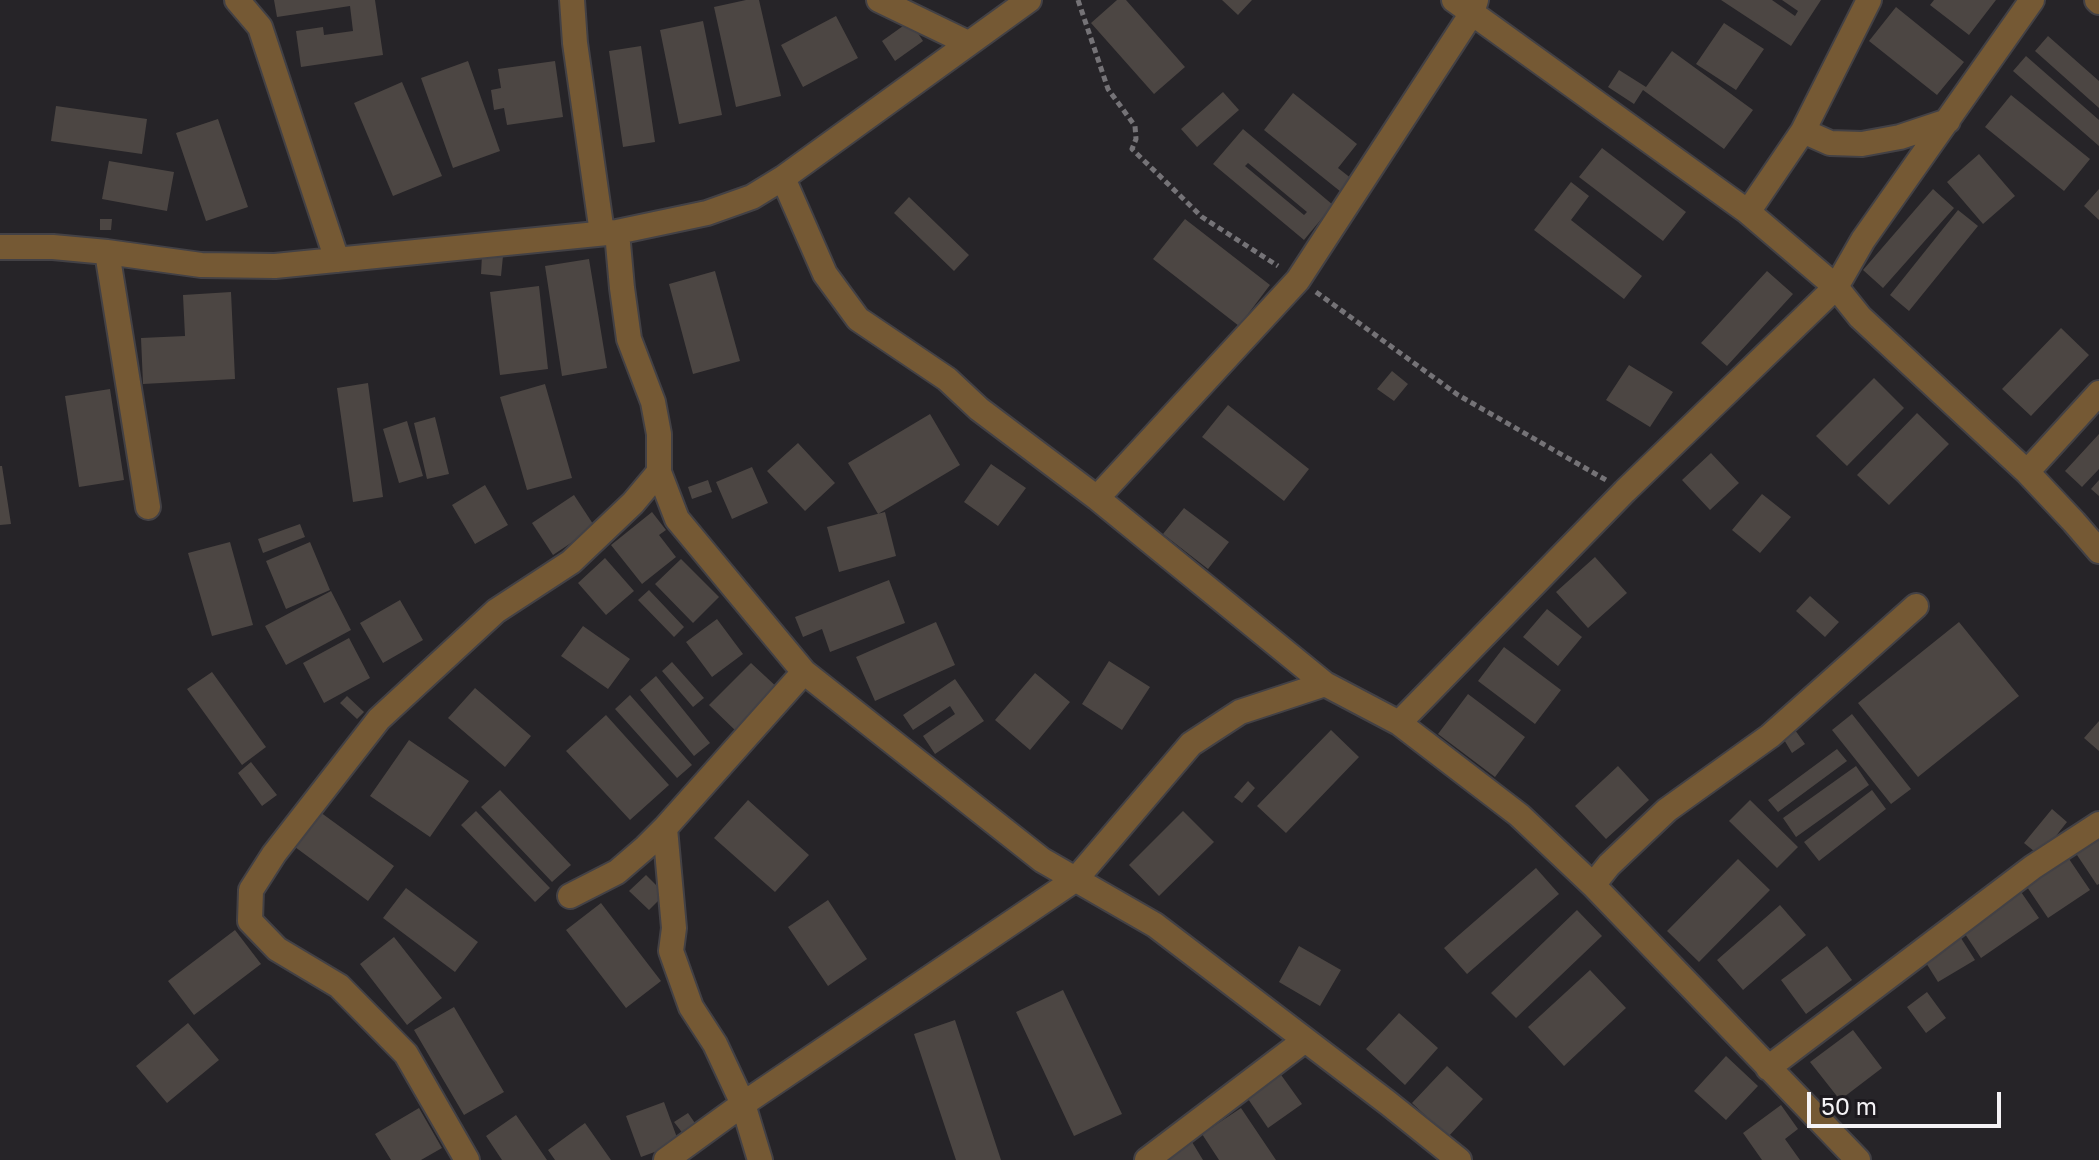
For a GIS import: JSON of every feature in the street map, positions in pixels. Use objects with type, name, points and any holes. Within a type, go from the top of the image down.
[{"type":"street","points":[[237,0],[260,27],[337,260]]},
{"type":"street","points":[[572,0],[575,43],[629,339],[653,402],[659,434],[659,472],[677,519],[804,672],[1042,860],[1155,925],[1414,1122],[1459,1160]]},
{"type":"street","points":[[879,0],[968,43]]},
{"type":"street","points":[[0,247],[53,247],[201,265],[275,266],[610,232],[707,213],[752,197],[783,178],[1029,0]]},
{"type":"street","points":[[1748,212],[1803,131],[1869,0]]},
{"type":"street","points":[[1399,723],[1625,491],[1836,287],[1863,240],[2032,0]]},
{"type":"street","points":[[1097,498],[1298,280],[1467,4],[1748,212],[1836,287],[1860,317],[2027,472],[2099,551]]},
{"type":"street","points":[[1803,131],[1830,143],[1862,144],[1900,137],[1948,121]]},
{"type":"street","points":[[783,178],[825,274],[858,319],[947,379],[979,409],[1097,498],[1325,684],[1399,723],[1519,815],[1593,885],[1858,1160]]},
{"type":"street","points":[[107,252],[148,507]]},
{"type":"street","points":[[2027,472],[2099,393]]},
{"type":"street","points":[[467,1160],[406,1054],[339,986],[277,949],[250,921],[251,890],[274,854],[379,719],[496,611],[571,562],[633,503],[659,472]]},
{"type":"street","points":[[1593,885],[1609,865],[1667,810],[1770,736],[1916,606]]},
{"type":"street","points":[[570,896],[617,872],[665,828],[804,672]]},
{"type":"street","points":[[666,1160],[743,1104],[1076,879],[1191,744],[1240,712],[1325,684]]},
{"type":"street","points":[[1768,1068],[2033,867],[2099,824]]},
{"type":"street","points":[[665,828],[674,928],[671,951],[691,1007],[715,1044],[743,1104],[760,1160]]},
{"type":"street","points":[[1147,1160],[1305,1040]]},
{"type":"building","points":[[274,0],[375,0],[383,55],[301,67],[296,31],[323,27],[324,35],[353,31],[350,6],[277,17]]},
{"type":"building","points":[[759,0],[781,96],[736,107],[714,7]]},
{"type":"building","points":[[1117,0],[1126,0],[1185,67],[1154,94],[1091,23]]},
{"type":"building","points":[[1222,0],[1252,0],[1238,15]]},
{"type":"building","points":[[1721,0],[1772,0],[1795,16],[1798,11],[1782,0],[1821,0],[1791,46]]},
{"type":"building","points":[[1934,0],[1996,0],[1969,35],[1930,5]]},
{"type":"building","points":[[1896,7],[1964,62],[1937,95],[1869,41]]},
{"type":"building","points":[[836,16],[858,58],[803,87],[781,45]]},
{"type":"building","points":[[703,21],[722,115],[679,124],[660,30]]},
{"type":"building","points":[[910,21],[923,41],[895,61],[882,41]]},
{"type":"building","points":[[1724,23],[1764,49],[1736,90],[1696,64]]},
{"type":"building","points":[[2048,36],[2099,81],[2099,108],[2035,51]]},
{"type":"building","points":[[641,46],[655,142],[623,147],[609,51]]},
{"type":"building","points":[[1672,51],[1753,110],[1724,149],[1643,90],[1634,104],[1608,87],[1619,70],[1646,87]]},
{"type":"building","points":[[2026,56],[2099,120],[2099,146],[2013,71]]},
{"type":"building","points":[[468,61],[500,151],[453,168],[421,78]]},
{"type":"building","points":[[555,61],[563,117],[507,125],[504,108],[494,110],[491,90],[501,88],[498,69]]},
{"type":"building","points":[[402,82],[442,176],[393,196],[354,103]]},
{"type":"building","points":[[1223,92],[1239,110],[1197,147],[1181,129]]},
{"type":"building","points":[[1293,93],[1357,144],[1338,168],[1352,179],[1341,192],[1264,130]]},
{"type":"building","points":[[2011,95],[2090,159],[2064,191],[1985,127]]},
{"type":"building","points":[[56,106],[147,119],[142,154],[51,141]]},
{"type":"building","points":[[218,119],[248,207],[206,221],[176,133]]},
{"type":"building","points":[[1243,129],[1333,205],[1304,240],[1213,164]],"holes":[[[1248,163],[1307,212],[1304,215],[1245,166]]]},
{"type":"building","points":[[1602,148],[1686,212],[1663,241],[1579,177]]},
{"type":"building","points":[[1979,154],[2015,196],[1983,224],[1947,182]]},
{"type":"building","points":[[109,161],[174,172],[167,211],[102,199]]},
{"type":"building","points":[[1571,182],[1589,196],[1571,220],[1642,276],[1624,299],[1534,230]]},
{"type":"building","points":[[1933,189],[1954,208],[1883,288],[1863,270]]},
{"type":"building","points":[[2099,189],[2099,220],[2084,206]]},
{"type":"building","points":[[909,197],[969,255],[954,271],[894,213]]},
{"type":"building","points":[[1958,210],[1978,226],[1909,311],[1890,295]]},
{"type":"building","points":[[100,219],[112,219],[111,230],[100,230]]},
{"type":"building","points":[[1185,219],[1270,285],[1239,326],[1153,259]]},
{"type":"building","points":[[482,255],[503,256],[501,276],[481,274]]},
{"type":"building","points":[[589,259],[607,368],[562,376],[545,266]]},
{"type":"building","points":[[715,271],[740,361],[693,374],[669,284]]},
{"type":"building","points":[[1767,271],[1793,294],[1727,366],[1701,343]]},
{"type":"building","points":[[539,286],[548,369],[500,375],[490,292]]},
{"type":"building","points":[[231,292],[235,379],[143,384],[141,338],[185,336],[183,295]]},
{"type":"building","points":[[2061,328],[2089,355],[2031,416],[2002,389]]},
{"type":"building","points":[[1629,365],[1673,392],[1650,427],[1606,400]]},
{"type":"building","points":[[1392,371],[1408,384],[1394,401],[1377,389]]},
{"type":"building","points":[[1874,378],[1904,408],[1847,466],[1816,436]]},
{"type":"building","points":[[368,383],[383,497],[353,502],[337,388]]},
{"type":"building","points":[[545,384],[572,478],[527,490],[500,397]]},
{"type":"building","points":[[110,389],[124,480],[79,487],[65,396]]},
{"type":"building","points":[[1228,405],[1309,469],[1284,501],[1202,437]]},
{"type":"building","points":[[1917,413],[1949,444],[1889,505],[1857,475]]},
{"type":"building","points":[[930,414],[960,465],[878,514],[848,463]]},
{"type":"building","points":[[435,417],[449,474],[427,479],[414,423]]},
{"type":"building","points":[[407,421],[423,476],[399,483],[383,429]]},
{"type":"building","points":[[2099,434],[2099,469],[2082,487],[2065,471]]},
{"type":"building","points":[[798,443],[835,483],[805,511],[767,471]]},
{"type":"building","points":[[1711,453],[1739,483],[1710,510],[1682,480]]},
{"type":"building","points":[[991,464],[1026,488],[998,526],[964,502]]},
{"type":"building","points":[[2,466],[11,524],[0,525]]},
{"type":"building","points":[[752,467],[768,503],[732,519],[716,482]]},
{"type":"building","points":[[708,480],[712,492],[692,499],[688,487]]},
{"type":"building","points":[[2099,480],[2099,496],[2091,489]]},
{"type":"building","points":[[485,485],[508,525],[475,544],[452,505]]},
{"type":"building","points":[[1762,494],[1791,517],[1760,553],[1732,530]]},
{"type":"building","points":[[574,495],[595,527],[553,555],[532,523]]},
{"type":"building","points":[[1184,508],[1229,542],[1208,569],[1163,534]]},
{"type":"building","points":[[652,512],[666,530],[659,535],[676,557],[642,584],[611,545]]},
{"type":"building","points":[[885,512],[896,556],[839,572],[827,527]]},
{"type":"building","points":[[300,524],[305,537],[263,553],[258,539]]},
{"type":"building","points":[[230,542],[253,625],[212,636],[188,553]]},
{"type":"building","points":[[310,542],[330,590],[286,609],[266,561]]},
{"type":"building","points":[[1595,557],[1627,593],[1588,628],[1556,592]]},
{"type":"building","points":[[605,558],[634,591],[606,615],[578,583]]},
{"type":"building","points":[[681,559],[719,597],[693,623],[655,584]]},
{"type":"building","points":[[889,580],[905,623],[830,652],[822,629],[803,637],[795,617]]},
{"type":"building","points":[[649,590],[684,627],[674,637],[638,600]]},
{"type":"building","points":[[331,591],[351,630],[286,665],[265,626]]},
{"type":"building","points":[[1810,596],[1839,622],[1825,637],[1796,611]]},
{"type":"building","points":[[400,600],[423,640],[383,663],[360,623]]},
{"type":"building","points":[[1547,609],[1582,637],[1558,666],[1523,637]]},
{"type":"building","points":[[717,619],[743,654],[712,677],[686,642]]},
{"type":"building","points":[[936,622],[955,665],[875,701],[856,657]]},
{"type":"building","points":[[1959,622],[2019,696],[1918,777],[1858,703]]},
{"type":"building","points":[[583,626],[630,659],[608,689],[561,656]]},
{"type":"building","points":[[349,638],[370,678],[324,703],[303,663]]},
{"type":"building","points":[[1504,647],[1561,690],[1535,724],[1478,681]]},
{"type":"building","points":[[1109,661],[1150,687],[1122,730],[1082,704]]},
{"type":"building","points":[[672,662],[704,698],[693,707],[662,671]]},
{"type":"building","points":[[751,663],[780,690],[738,733],[709,705]]},
{"type":"building","points":[[212,672],[266,747],[242,765],[187,689]]},
{"type":"building","points":[[1035,673],[1070,702],[1030,750],[995,720]]},
{"type":"building","points":[[656,676],[710,743],[694,756],[640,690]]},
{"type":"building","points":[[955,679],[984,721],[935,754],[923,736],[955,714],[950,706],[913,730],[903,715]]},
{"type":"building","points":[[475,688],[531,736],[505,767],[448,718]]},
{"type":"building","points":[[1468,694],[1525,737],[1495,777],[1438,734]]},
{"type":"building","points":[[630,695],[692,765],[677,778],[615,709]]},
{"type":"building","points":[[347,696],[364,712],[357,719],[340,703]]},
{"type":"building","points":[[1852,714],[1911,789],[1891,804],[1832,730]]},
{"type":"building","points":[[606,715],[669,785],[630,820],[566,751]]},
{"type":"building","points":[[2099,721],[2099,751],[2084,738]]},
{"type":"building","points":[[1331,730],[1359,757],[1286,833],[1257,806]]},
{"type":"building","points":[[1795,730],[1805,744],[1792,753],[1783,738]]},
{"type":"building","points":[[409,740],[469,781],[430,837],[370,796]]},
{"type":"building","points":[[1837,749],[1847,761],[1778,812],[1768,800]]},
{"type":"building","points":[[251,762],[277,795],[262,806],[238,773]]},
{"type":"building","points":[[1618,766],[1649,800],[1606,839],[1575,806]]},
{"type":"building","points":[[1856,766],[1869,785],[1796,837],[1783,818]]},
{"type":"building","points":[[1248,781],[1255,788],[1242,803],[1234,797]]},
{"type":"building","points":[[500,790],[571,865],[552,882],[481,807]]},
{"type":"building","points":[[1872,790],[1886,809],[1819,861],[1804,842]]},
{"type":"building","points":[[748,800],[809,855],[775,892],[714,838]]},
{"type":"building","points":[[1750,800],[1798,847],[1777,868],[1729,821]]},
{"type":"building","points":[[2052,809],[2067,822],[2040,856],[2024,843]]},
{"type":"building","points":[[476,811],[550,888],[535,902],[461,825]]},
{"type":"building","points":[[1183,811],[1214,842],[1159,896],[1129,865]]},
{"type":"building","points":[[320,812],[394,866],[368,901],[295,847]]},
{"type":"building","points":[[2099,835],[2099,884],[2097,885],[2075,852]]},
{"type":"building","points":[[2067,856],[2090,890],[2048,918],[2025,884]]},
{"type":"building","points":[[1738,859],[1770,890],[1699,962],[1667,931]]},
{"type":"building","points":[[1536,868],[1559,894],[1467,974],[1444,948]]},
{"type":"building","points":[[646,875],[665,894],[649,910],[629,891]]},
{"type":"building","points":[[406,888],[478,942],[455,972],[383,918]]},
{"type":"building","points":[[2019,889],[2039,918],[1981,958],[1961,928]]},
{"type":"building","points":[[828,900],[867,959],[828,986],[788,927]]},
{"type":"building","points":[[601,903],[661,981],[626,1008],[566,930]]},
{"type":"building","points":[[1780,905],[1806,935],[1743,990],[1717,960]]},
{"type":"building","points":[[1577,910],[1602,936],[1516,1018],[1491,993]]},
{"type":"building","points":[[235,930],[261,964],[194,1015],[168,981]]},
{"type":"building","points":[[1959,935],[1975,960],[1938,982],[1923,958]]},
{"type":"building","points":[[394,937],[442,998],[407,1025],[360,964]]},
{"type":"building","points":[[1299,946],[1341,970],[1320,1006],[1279,982]]},
{"type":"building","points":[[1827,946],[1852,980],[1806,1014],[1781,980]]},
{"type":"building","points":[[1590,970],[1626,1008],[1564,1066],[1528,1027]]},
{"type":"building","points":[[1063,990],[1122,1114],[1074,1136],[1016,1012]]},
{"type":"building","points":[[1927,992],[1946,1018],[1926,1033],[1907,1007]]},
{"type":"building","points":[[454,1007],[504,1092],[464,1115],[414,1030]]},
{"type":"building","points":[[1399,1013],[1438,1048],[1405,1085],[1366,1049]]},
{"type":"building","points":[[955,1020],[1001,1160],[956,1160],[914,1034]]},
{"type":"building","points":[[188,1023],[219,1060],[167,1103],[136,1066]]},
{"type":"building","points":[[1853,1030],[1882,1068],[1840,1100],[1810,1062]]},
{"type":"building","points":[[1726,1056],[1758,1086],[1726,1120],[1694,1091]]},
{"type":"building","points":[[1447,1066],[1483,1099],[1448,1137],[1412,1103]]},
{"type":"building","points":[[1279,1072],[1302,1104],[1268,1128],[1246,1096]]},
{"type":"building","points":[[664,1102],[679,1143],[641,1157],[626,1116]]},
{"type":"building","points":[[1781,1105],[1798,1129],[1785,1139],[1800,1160],[1762,1160],[1743,1133]]},
{"type":"building","points":[[419,1108],[442,1148],[421,1160],[391,1160],[375,1134]]},
{"type":"building","points":[[1241,1108],[1276,1160],[1219,1160],[1202,1134]]},
{"type":"building","points":[[688,1113],[697,1126],[684,1135],[674,1122]]},
{"type":"building","points":[[516,1115],[547,1160],[502,1160],[486,1136]]},
{"type":"building","points":[[585,1123],[611,1160],[555,1160],[548,1150]]},
{"type":"building","points":[[1192,1142],[1203,1160],[1163,1160]]}]
